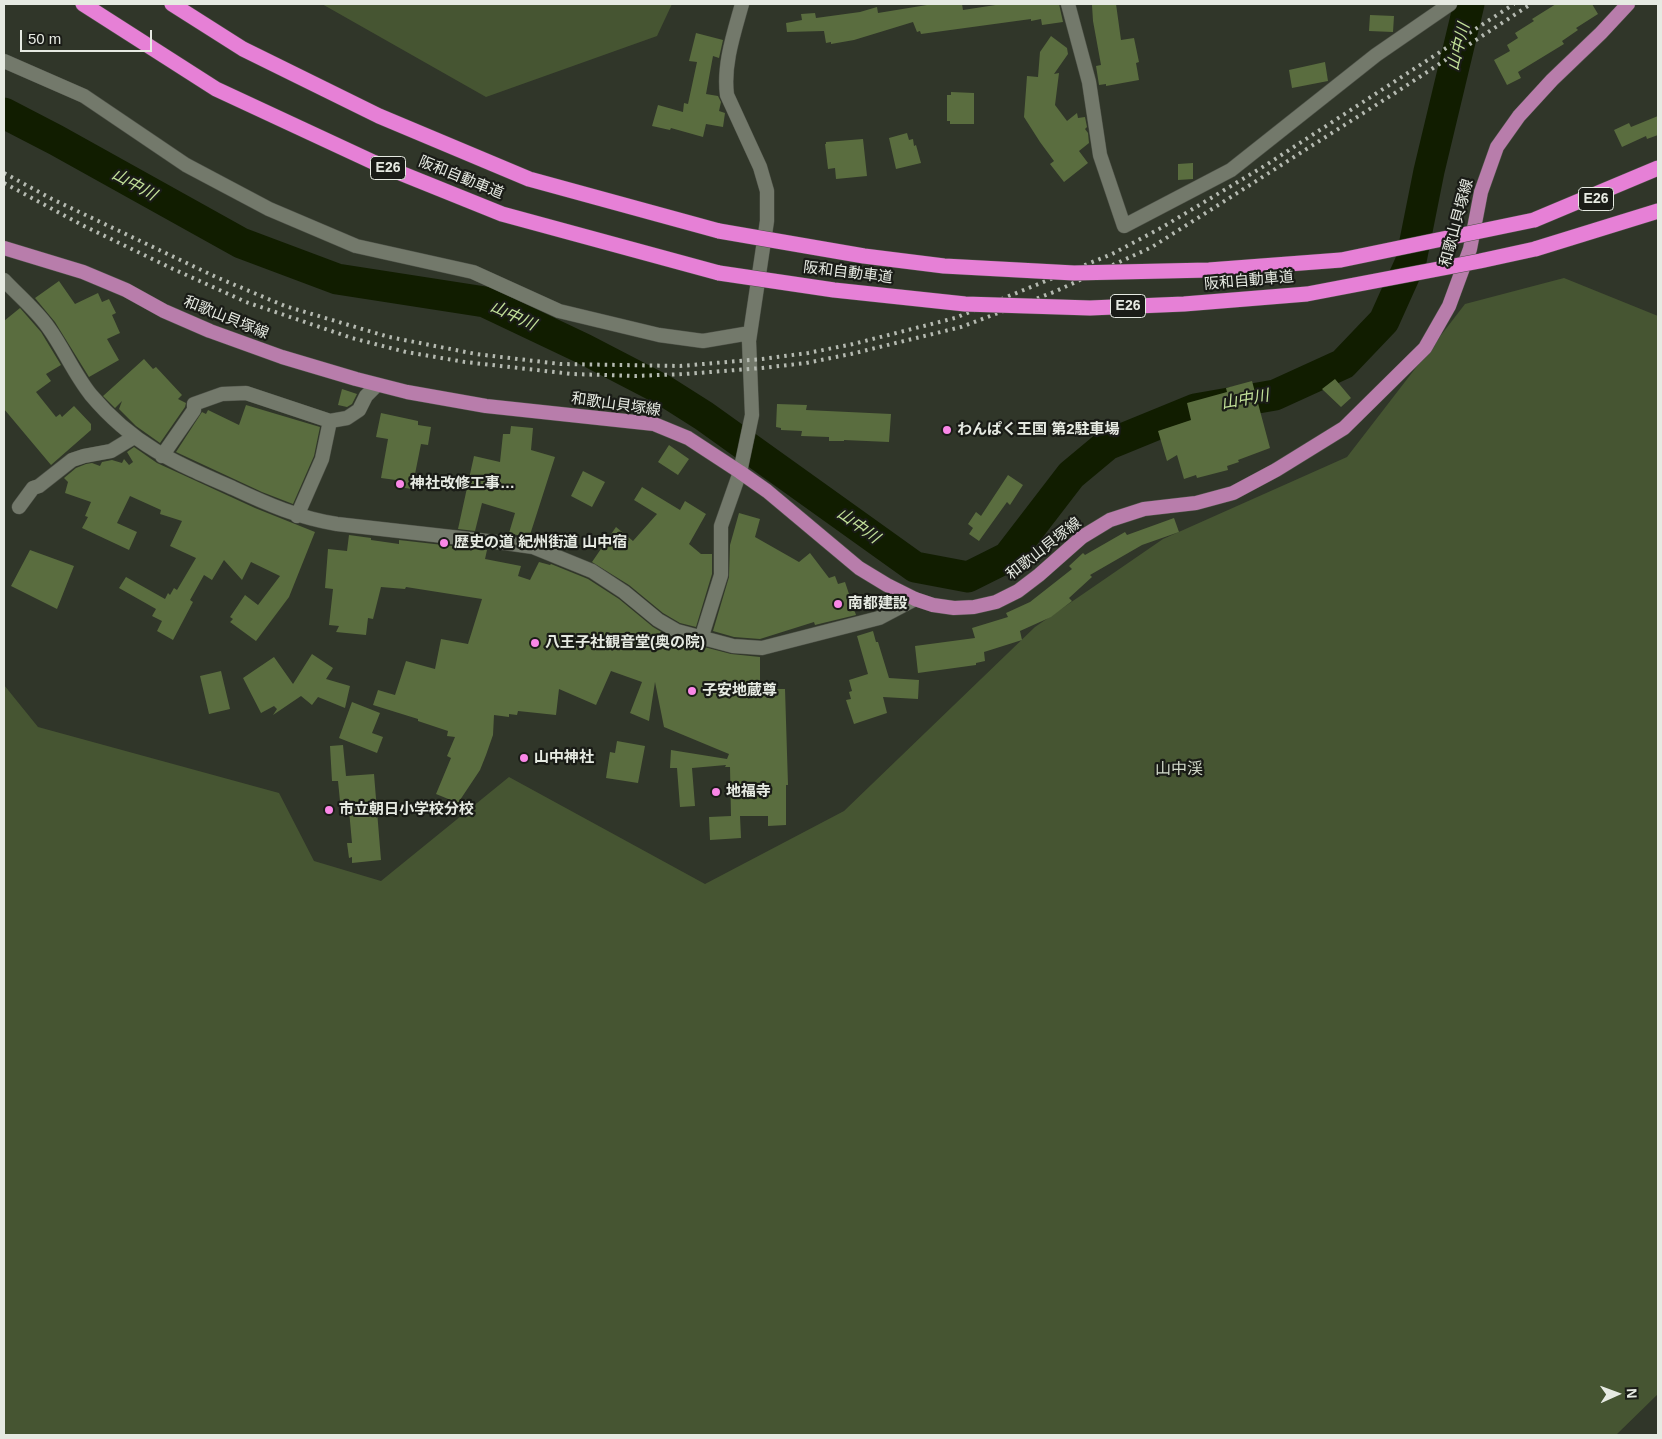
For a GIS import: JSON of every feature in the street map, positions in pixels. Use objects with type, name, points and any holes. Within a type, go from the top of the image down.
[{"type":"highway","name":"阪和自動車道","points":[[83,4],[216,89],[373,162],[502,214],[719,273],[834,290],[966,304],[1090,308],[1184,304],[1307,294],[1535,249],[1658,211]]},
{"type":"highway","name":"阪和自動車道","points":[[172,4],[243,50],[379,116],[520,175],[612,203],[719,231],[864,256],[944,266],[1074,273],[1209,270],[1341,260],[1534,220],[1658,178]]},
{"type":"highway","points":[[1534,220],[1658,168]]},
{"type":"main road","name":"和歌山貝塚線","points":[[4,248],[83,272],[126,290],[210,331],[282,357],[377,385],[486,406],[654,424],[688,438],[740,472],[767,491],[859,568],[887,585],[915,599],[933,605],[954,608],[974,607],[996,602],[1018,591],[1039,575],[1082,536],[1110,520],[1144,509],[1196,503],[1233,492],[1276,470],[1344,428],[1425,348],[1449,306],[1470,249],[1481,192],[1498,147],[1519,116],[1628,4]]},
{"type":"street","points":[[701,639],[721,575],[721,526],[740,472],[752,415],[749,341],[767,221],[768,191],[760,167],[727,95],[726,72],[742,4]]},
{"type":"street","points":[[1068,4],[1089,82],[1100,155],[1124,226],[1231,170],[1376,55],[1450,4]]},
{"type":"street","points":[[4,60],[84,96],[186,165],[261,204],[356,246],[473,272],[559,311],[659,335],[703,341],[750,334]]},
{"type":"street","points":[[4,280],[48,327],[78,378],[91,395],[134,437],[162,456],[298,516],[337,524],[495,541],[533,548],[592,571],[624,592],[658,620],[677,632],[732,646],[762,648],[879,618],[915,599]]},
{"type":"street","points":[[162,456],[194,410],[194,404],[222,394],[246,393],[330,421],[347,418],[359,410],[366,396],[377,385]]},
{"type":"street","points":[[298,516],[322,459],[330,421]]},
{"type":"street","points":[[19,507],[33,488],[40,486],[72,460],[111,451],[134,437]]},
{"type":"green space","points":[[322,4],[672,4],[657,36],[486,97]]},
{"type":"green space","points":[[1564,278],[1658,316],[1658,1394],[1616,1435],[4,1435],[4,685],[38,727],[279,793],[314,861],[381,881],[509,777],[705,884],[844,811],[1035,627],[1163,539],[1347,457],[1465,304]]},
{"type":"building","points":[[933,4],[962,4],[963,10],[1002,4],[1059,4],[1063,22],[1042,25],[1041,19],[1031,21],[1031,19],[921,34],[920,31],[917,32],[913,22],[854,40],[831,44],[831,42],[826,43],[824,31],[787,32],[786,23],[802,20],[801,14],[815,13],[816,18],[860,12],[877,7],[878,13]]},
{"type":"building","points":[[1116,4],[1121,40],[1134,38],[1139,62],[1136,63],[1139,80],[1106,86],[1106,84],[1099,85],[1096,66],[1101,65],[1092,5]]},
{"type":"building","points":[[1556,4],[1592,4],[1598,14],[1576,28],[1578,30],[1562,41],[1564,44],[1518,72],[1521,78],[1507,85],[1494,60],[1510,51],[1507,45],[1518,38],[1515,33],[1534,21],[1532,19]]},
{"type":"building","points":[[1370,15],[1394,16],[1393,32],[1369,31]]},
{"type":"building","points":[[696,33],[723,40],[719,58],[713,56],[706,94],[718,96],[721,102],[719,111],[725,113],[723,127],[706,124],[703,137],[671,128],[670,130],[652,126],[658,105],[683,112],[684,103],[688,104],[697,62],[689,61]]},
{"type":"building","points":[[1051,36],[1067,48],[1068,54],[1054,74],[1059,73],[1055,105],[1067,121],[1077,113],[1078,118],[1085,117],[1087,127],[1085,129],[1088,133],[1089,143],[1079,151],[1088,163],[1064,182],[1050,164],[1054,161],[1024,117],[1027,76],[1038,77],[1040,52]]},
{"type":"building","points":[[1325,62],[1328,81],[1292,88],[1289,70]]},
{"type":"building","points":[[951,92],[974,93],[974,124],[950,124],[950,121],[947,121],[947,95],[951,95]]},
{"type":"building","points":[[1658,116],[1658,135],[1647,139],[1646,136],[1622,147],[1614,130],[1629,123],[1631,127]]},
{"type":"building","points":[[907,133],[909,140],[913,139],[914,146],[916,145],[921,163],[896,169],[889,138]]},
{"type":"building","points":[[863,139],[867,176],[836,179],[835,168],[828,169],[826,142]]},
{"type":"building","points":[[1193,163],[1193,179],[1178,180],[1178,164]]},
{"type":"building","points":[[59,281],[75,304],[98,293],[102,302],[109,299],[116,313],[112,315],[120,333],[107,339],[119,360],[89,377],[55,322],[35,298]]},
{"type":"building","points":[[20,308],[41,332],[61,365],[46,374],[51,381],[36,392],[56,417],[60,414],[62,417],[74,406],[91,424],[91,430],[51,465],[4,409],[4,321]]},
{"type":"building","points":[[144,359],[153,369],[156,367],[182,395],[178,399],[186,403],[160,443],[136,426],[119,409],[122,401],[115,408],[103,396]]},
{"type":"building","points":[[1335,379],[1351,398],[1341,407],[1322,389]]},
{"type":"building","points":[[1252,381],[1270,448],[1238,460],[1239,462],[1227,466],[1228,470],[1197,478],[1196,475],[1184,479],[1177,455],[1167,461],[1158,431],[1191,420],[1187,403],[1227,392],[1226,388]]},
{"type":"building","points":[[342,389],[357,394],[352,404],[347,407],[338,405]]},
{"type":"building","points":[[777,404],[807,405],[806,410],[891,414],[889,442],[829,441],[829,437],[801,436],[802,431],[781,430],[781,428],[776,427]]},
{"type":"building","points":[[246,405],[320,427],[314,456],[293,504],[262,492],[176,452],[202,412],[206,414],[208,410],[239,425]]},
{"type":"building","points":[[381,413],[418,421],[418,425],[431,427],[428,445],[421,444],[412,489],[399,487],[400,485],[395,484],[396,480],[381,478],[388,439],[376,437]]},
{"type":"building","points":[[511,426],[533,428],[531,450],[555,457],[529,538],[509,533],[515,513],[482,503],[475,531],[458,529],[474,456],[500,462],[503,434],[510,434]]},
{"type":"building","points":[[669,445],[689,459],[678,475],[658,462]]},
{"type":"building","points":[[134,447],[157,463],[255,508],[315,532],[289,597],[256,641],[230,622],[233,619],[230,617],[245,595],[258,605],[280,576],[251,562],[242,580],[224,560],[212,580],[204,575],[190,600],[193,602],[173,640],[157,631],[162,621],[152,616],[156,609],[119,588],[126,577],[165,599],[174,588],[177,590],[196,558],[170,546],[182,521],[160,514],[161,510],[130,496],[117,523],[137,532],[129,550],[82,528],[88,517],[85,516],[91,502],[65,493],[68,482],[64,478],[76,468],[86,464],[92,463],[100,466],[102,462],[112,460],[122,463],[124,459],[129,465],[133,462],[127,452]]},
{"type":"building","points":[[583,471],[605,482],[592,507],[571,496]]},
{"type":"building","points":[[1008,475],[1023,485],[1010,505],[1007,502],[979,541],[969,534],[973,528],[968,524],[976,512],[981,516]]},
{"type":"building","points":[[642,487],[680,510],[685,501],[706,514],[689,544],[701,554],[712,554],[712,574],[696,627],[680,623],[663,613],[629,585],[592,562],[616,527],[633,541],[657,514],[634,500]]},
{"type":"building","points":[[739,513],[760,519],[755,537],[799,562],[810,553],[829,578],[835,576],[838,584],[845,582],[856,615],[815,625],[814,622],[760,639],[734,637],[713,631],[729,577],[730,545]]},
{"type":"building","points":[[1174,518],[1179,532],[1142,545],[1090,575],[1092,577],[1069,598],[1072,601],[1051,617],[1020,631],[1022,640],[984,652],[985,661],[976,663],[976,665],[918,673],[915,646],[975,638],[972,628],[1008,617],[1006,613],[1030,602],[1072,569],[1069,566],[1083,553],[1085,555],[1125,532],[1127,535]]},
{"type":"building","points":[[349,535],[399,544],[399,540],[487,550],[485,559],[521,566],[518,576],[530,580],[539,562],[551,564],[588,579],[619,599],[653,627],[673,639],[731,654],[760,657],[760,689],[785,689],[788,785],[786,785],[786,825],[768,826],[768,816],[740,816],[741,838],[710,840],[709,817],[731,816],[730,767],[725,767],[726,765],[692,768],[695,806],[680,807],[677,768],[670,768],[671,750],[727,759],[729,754],[664,727],[655,682],[649,721],[630,713],[642,682],[611,671],[596,705],[559,689],[556,715],[518,711],[517,715],[509,714],[509,717],[494,715],[493,735],[480,770],[458,803],[436,794],[451,758],[447,756],[455,737],[447,736],[448,731],[418,721],[418,719],[373,705],[378,690],[395,695],[406,661],[435,669],[441,639],[468,644],[482,599],[406,587],[405,589],[381,587],[373,619],[368,618],[366,635],[336,632],[339,626],[329,625],[333,589],[325,588],[328,549],[347,551]]},
{"type":"building","points":[[30,550],[74,566],[57,609],[11,586]]},
{"type":"building","points":[[873,631],[889,678],[919,680],[918,699],[883,697],[887,713],[854,724],[846,700],[851,699],[849,692],[852,691],[849,680],[868,674],[857,636]]},
{"type":"building","points":[[312,654],[333,668],[326,679],[350,686],[345,708],[318,697],[312,705],[301,696],[273,715],[277,709],[274,706],[261,713],[243,678],[274,657],[293,684]]},
{"type":"building","points":[[221,671],[230,709],[209,714],[200,676]]},
{"type":"building","points":[[352,702],[380,713],[372,733],[383,737],[377,753],[339,738]]},
{"type":"building","points":[[617,741],[645,746],[638,783],[606,778],[610,752],[615,753]]},
{"type":"building","points":[[343,745],[346,776],[374,774],[381,860],[352,863],[352,857],[349,858],[347,843],[352,843],[349,810],[341,811],[338,781],[332,781],[330,746]]},
{"type":"waterway","name":"山中川","points":[[4,113],[241,243],[337,279],[485,302],[584,349],[663,390],[704,416],[915,567],[968,577],[1008,557],[1071,475],[1107,445],[1195,409],[1275,395],[1343,364],[1384,321],[1411,261],[1429,171],[1469,4]]},
{"type":"railway","points":[[4,173],[52,199],[216,277],[285,306],[389,337],[476,354],[560,364],[680,366],[762,359],[808,353],[853,344],[955,318],[1112,254],[1161,228],[1266,165],[1514,4]]},
{"type":"railway","points":[[4,183],[82,225],[246,302],[352,338],[406,352],[465,362],[572,374],[635,376],[685,374],[806,363],[961,327],[1054,292],[1152,247],[1395,93],[1531,4]]},
{"type":"place","name":"わんぱく王国 第2駐車場","points":[[947,430]]},
{"type":"place","name":"神社改修工事…","points":[[400,484]]},
{"type":"place","name":"歴史の道 紀州街道 山中宿","points":[[444,543]]},
{"type":"place","name":"南都建設","points":[[838,604]]},
{"type":"place","name":"八王子社観音堂(奥の院)","points":[[535,643]]},
{"type":"place","name":"子安地蔵尊","points":[[692,691]]},
{"type":"place","name":"山中神社","points":[[524,758]]},
{"type":"place","name":"地福寺","points":[[716,792]]},
{"type":"place","name":"市立朝日小学校分校","points":[[329,810]]},
{"type":"district","name":"山中渓","points":[[1179,770]]}]
